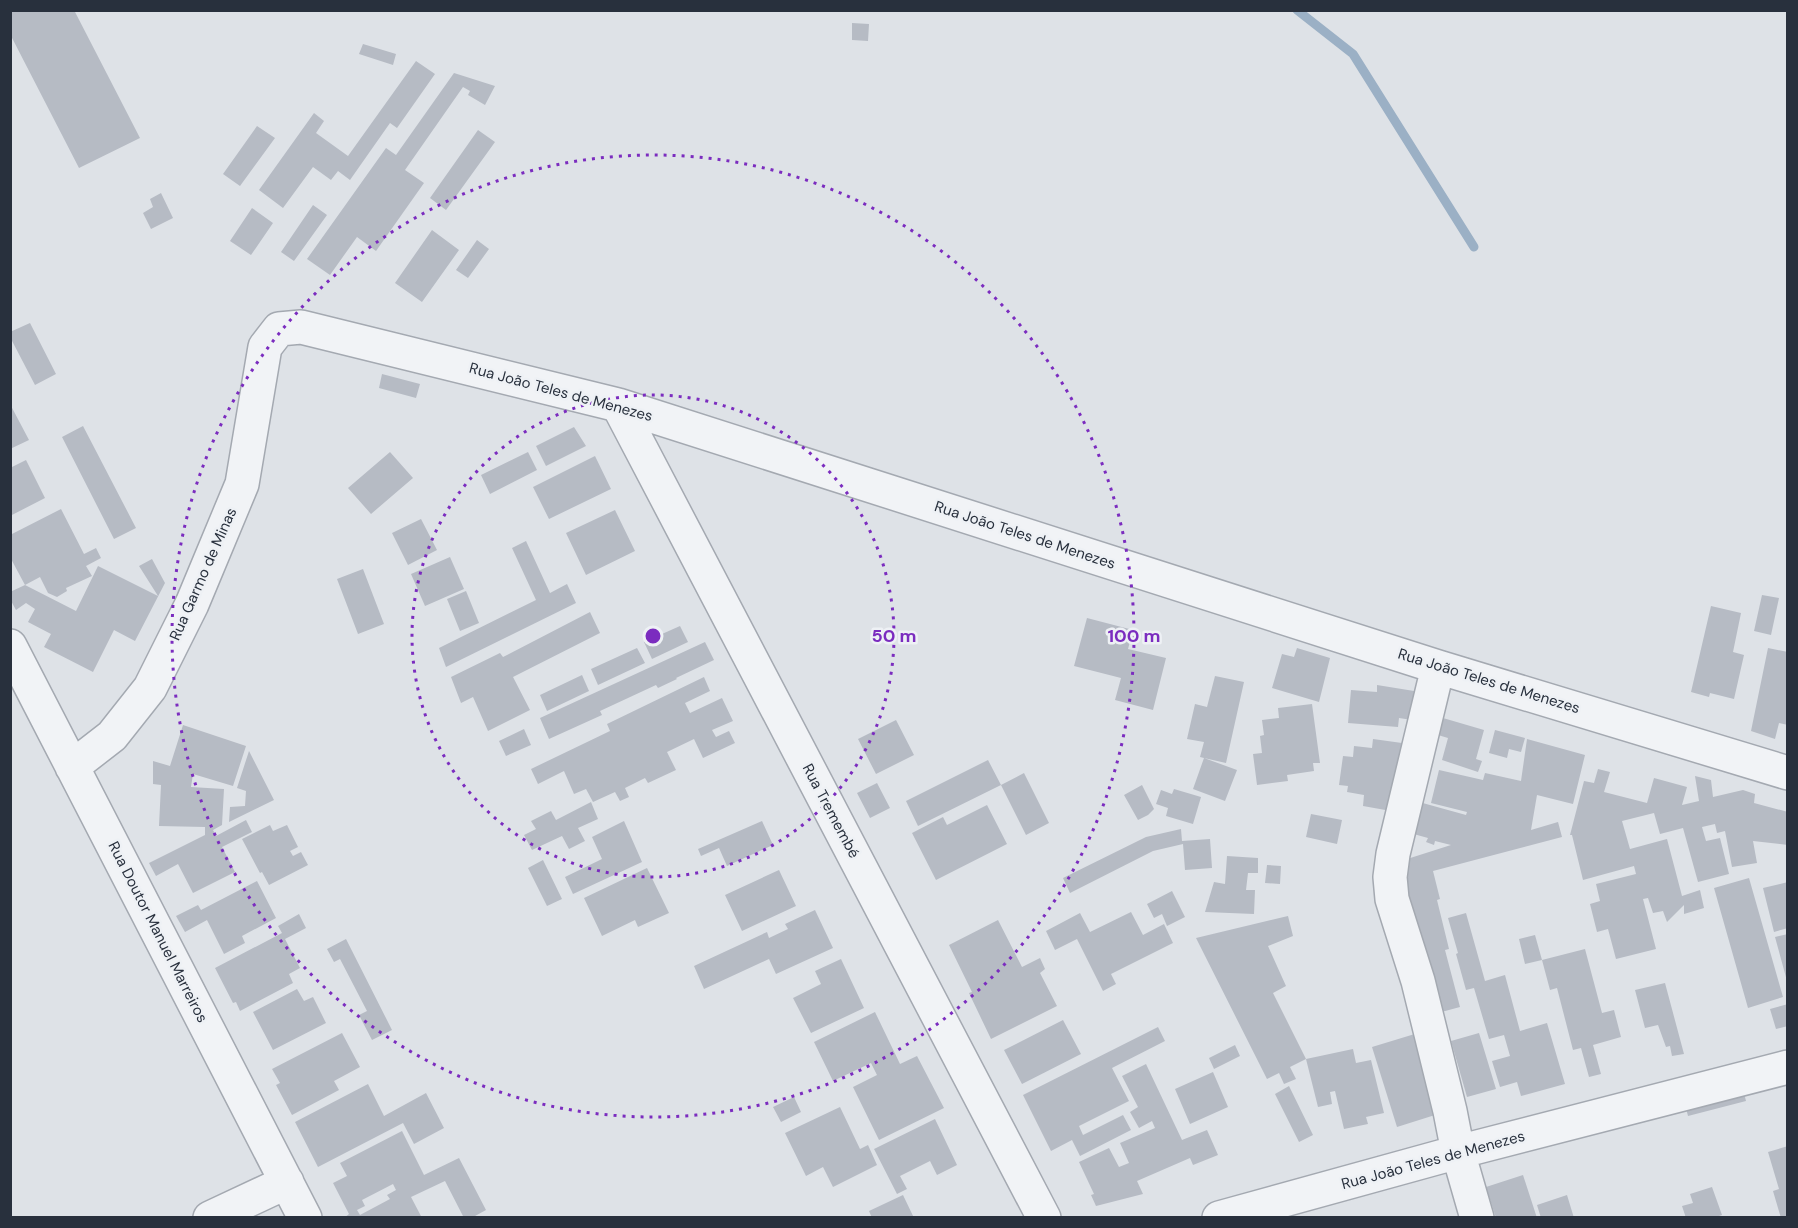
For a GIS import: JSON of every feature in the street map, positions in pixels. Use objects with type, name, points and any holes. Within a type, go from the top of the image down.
[{"type":"street","name":"Rua João Teles de Menezes","points":[[265,347],[279,329],[301,327],[618,405],[1438,667],[1788,772]]},
{"type":"street","name":"Rua Garmo de Minas","points":[[72,767],[112,736],[150,688],[192,604],[242,484],[265,347]]},
{"type":"street","name":"Rua Tremembé","points":[[618,405],[1044,1218]]},
{"type":"street","name":"Rua Doutor Manuel Marreiros","points":[[10,646],[305,1218]]},
{"type":"street","points":[[1438,667],[1393,854],[1390,877],[1392,898],[1418,981],[1458,1152],[1477,1218]]},
{"type":"street","name":"Rua João Teles de Menezes","points":[[1219,1218],[1458,1152],[1788,1067]]},
{"type":"street","points":[[210,1218],[287,1182]]},
{"type":"building","points":[[10,10],[74,10],[140,138],[79,168],[10,34]]},
{"type":"building","points":[[852,23],[869,24],[868,41],[852,40]]},
{"type":"building","points":[[363,44],[396,54],[393,65],[359,54]]},
{"type":"building","points":[[416,61],[435,74],[397,128],[390,123],[350,180],[338,171],[331,180],[313,167],[283,208],[259,190],[314,113],[324,121],[316,133],[348,156]]},
{"type":"building","points":[[454,73],[495,86],[485,105],[468,95],[470,91],[463,87],[405,170],[424,183],[376,251],[357,237],[330,275],[307,259],[386,148],[396,155]]},
{"type":"building","points":[[257,126],[275,138],[240,186],[223,174]]},
{"type":"building","points":[[478,130],[495,142],[446,210],[430,198]]},
{"type":"building","points":[[161,193],[173,218],[151,229],[143,213],[153,207],[150,199]]},
{"type":"building","points":[[313,205],[327,215],[294,261],[281,252]]},
{"type":"building","points":[[252,208],[273,223],[251,255],[230,241]]},
{"type":"building","points":[[432,230],[459,250],[422,302],[395,283]]},
{"type":"building","points":[[477,240],[489,249],[468,278],[456,270]]},
{"type":"building","points":[[30,323],[56,374],[35,385],[10,337],[10,332]]},
{"type":"building","points":[[382,374],[420,384],[416,398],[379,388]]},
{"type":"building","points":[[10,404],[29,440],[10,449]]},
{"type":"building","points":[[83,426],[136,528],[114,539],[62,437]]},
{"type":"building","points":[[574,427],[586,446],[546,466],[536,446]]},
{"type":"building","points":[[390,452],[413,478],[371,514],[348,488]]},
{"type":"building","points":[[528,452],[537,470],[490,494],[481,475]]},
{"type":"building","points":[[595,456],[611,489],[549,519],[533,487]]},
{"type":"building","points":[[26,460],[45,498],[10,516],[10,468]]},
{"type":"building","points":[[61,509],[84,554],[96,548],[101,558],[86,566],[92,576],[66,588],[67,591],[57,597],[48,593],[40,577],[25,585],[10,557],[10,535]]},
{"type":"building","points":[[615,510],[635,551],[586,575],[566,533]]},
{"type":"building","points":[[421,519],[437,550],[408,565],[392,533]]},
{"type":"building","points":[[526,541],[550,593],[567,584],[576,603],[446,667],[439,648],[536,600],[512,548]]},
{"type":"building","points":[[450,557],[464,589],[425,606],[411,574]]},
{"type":"building","points":[[152,559],[165,583],[135,641],[114,630],[93,672],[44,647],[51,634],[28,622],[35,609],[26,603],[16,610],[10,599],[10,592],[25,585],[76,611],[98,566],[158,596],[139,566]]},
{"type":"building","points":[[363,569],[384,624],[358,634],[337,579]]},
{"type":"building","points":[[466,591],[479,623],[460,631],[447,599]]},
{"type":"building","points":[[1762,595],[1779,598],[1771,635],[1754,631]]},
{"type":"building","points":[[1711,606],[1741,613],[1733,652],[1744,655],[1734,699],[1710,693],[1709,697],[1691,692]]},
{"type":"building","points":[[590,612],[600,633],[513,677],[530,710],[488,731],[473,697],[461,703],[451,677],[500,653],[503,657]]},
{"type":"building","points":[[1087,618],[1133,630],[1128,649],[1166,658],[1153,710],[1115,700],[1121,678],[1074,666]]},
{"type":"building","points":[[680,626],[688,642],[652,659],[644,642]]},
{"type":"building","points":[[705,642],[714,660],[658,688],[656,685],[600,711],[602,715],[549,739],[540,718]]},
{"type":"building","points":[[637,648],[645,663],[598,685],[591,669]]},
{"type":"building","points":[[1297,648],[1330,658],[1319,702],[1272,688],[1282,654],[1294,657]]},
{"type":"building","points":[[1768,648],[1788,652],[1788,725],[1779,723],[1775,739],[1751,731]]},
{"type":"building","points":[[582,675],[589,691],[547,711],[540,695]]},
{"type":"building","points":[[1215,676],[1244,682],[1226,763],[1200,757],[1204,742],[1187,739],[1195,704],[1207,707]]},
{"type":"building","points":[[704,677],[710,691],[685,703],[690,713],[722,698],[733,721],[712,730],[716,737],[729,731],[735,743],[703,758],[694,739],[667,752],[676,770],[648,783],[645,778],[625,788],[629,797],[620,801],[615,792],[593,802],[586,789],[574,794],[564,771],[538,784],[531,769],[610,731],[607,724]]},
{"type":"building","points":[[1377,685],[1414,691],[1412,720],[1399,718],[1398,727],[1348,723],[1351,690],[1377,692]]},
{"type":"building","points":[[1312,704],[1320,763],[1313,763],[1314,771],[1287,775],[1288,781],[1257,785],[1253,754],[1262,753],[1260,736],[1264,735],[1262,720],[1279,718],[1278,708]]},
{"type":"building","points":[[1443,718],[1484,730],[1476,759],[1482,761],[1478,772],[1442,760],[1448,738],[1438,735]]},
{"type":"building","points":[[896,720],[914,755],[876,774],[858,739]]},
{"type":"building","points":[[183,725],[246,746],[233,786],[193,774],[191,787],[224,789],[222,825],[213,830],[216,836],[246,820],[252,832],[222,847],[235,872],[193,893],[178,864],[156,876],[149,863],[205,835],[205,827],[159,826],[161,785],[153,784],[153,761],[170,766]]},
{"type":"building","points":[[524,729],[531,745],[506,756],[499,741]]},
{"type":"building","points":[[1495,730],[1525,738],[1521,752],[1509,749],[1507,758],[1489,753]]},
{"type":"building","points":[[1373,739],[1402,743],[1391,811],[1363,806],[1364,795],[1347,792],[1348,786],[1339,785],[1343,756],[1353,757],[1354,746],[1372,748]]},
{"type":"building","points":[[1527,739],[1585,755],[1573,804],[1537,795],[1531,830],[1558,822],[1562,837],[1433,871],[1440,899],[1437,900],[1449,949],[1445,950],[1460,1007],[1434,1014],[1398,880],[1407,878],[1404,860],[1451,845],[1435,841],[1434,845],[1426,842],[1428,838],[1410,833],[1419,802],[1466,815],[1467,812],[1431,803],[1439,770],[1483,780],[1485,773],[1521,781]]},
{"type":"building","points":[[249,751],[274,800],[229,822],[230,807],[245,806],[246,791],[237,788]]},
{"type":"building","points":[[1204,758],[1237,770],[1225,801],[1193,789]]},
{"type":"building","points":[[988,760],[1001,785],[918,826],[906,801]]},
{"type":"building","points":[[1598,769],[1610,772],[1604,792],[1647,803],[1654,778],[1687,787],[1682,805],[1699,801],[1695,776],[1711,780],[1713,797],[1743,790],[1755,794],[1754,803],[1788,812],[1788,845],[1753,841],[1757,863],[1732,867],[1725,831],[1717,833],[1715,824],[1702,827],[1706,841],[1720,838],[1729,874],[1698,882],[1683,828],[1660,834],[1654,813],[1622,821],[1630,849],[1667,839],[1682,896],[1700,890],[1704,908],[1684,914],[1684,905],[1667,922],[1663,911],[1653,913],[1648,898],[1643,899],[1656,949],[1616,959],[1608,929],[1597,932],[1590,904],[1600,901],[1596,884],[1636,874],[1634,866],[1583,880],[1572,835],[1570,835],[1584,781],[1594,783]]},
{"type":"building","points":[[1024,773],[1049,823],[1026,835],[1001,785]]},
{"type":"building","points":[[877,783],[890,808],[870,818],[857,793]]},
{"type":"building","points":[[1142,785],[1154,809],[1138,820],[1124,795]]},
{"type":"building","points":[[1174,789],[1201,797],[1193,824],[1166,816],[1168,808],[1156,804],[1161,790],[1172,794]]},
{"type":"building","points":[[591,802],[598,819],[578,828],[585,841],[569,849],[562,836],[532,850],[524,835],[536,829],[531,821],[551,811],[556,820]]},
{"type":"building","points":[[987,805],[1007,844],[936,880],[912,833],[943,817],[947,825]]},
{"type":"building","points":[[1311,814],[1342,820],[1337,844],[1306,837]]},
{"type":"building","points":[[624,821],[642,862],[573,894],[565,877],[602,859],[592,837]]},
{"type":"building","points":[[762,821],[773,845],[727,866],[719,848],[701,856],[698,849]]},
{"type":"building","points":[[270,825],[273,831],[287,825],[298,847],[290,851],[293,856],[301,852],[308,865],[269,885],[242,839]]},
{"type":"building","points":[[1181,829],[1182,841],[1210,839],[1212,868],[1185,870],[1183,844],[1153,851],[1070,893],[1063,878],[1146,837]]},
{"type":"building","points":[[1227,856],[1258,858],[1258,873],[1248,873],[1246,890],[1255,890],[1254,914],[1205,912],[1214,882],[1225,884]]},
{"type":"building","points":[[543,860],[562,899],[547,906],[528,868]]},
{"type":"building","points":[[1267,865],[1281,866],[1280,884],[1265,883]]},
{"type":"building","points":[[647,868],[669,913],[638,927],[635,920],[602,936],[584,898]]},
{"type":"building","points":[[779,870],[796,906],[742,931],[725,895]]},
{"type":"building","points":[[1749,878],[1783,997],[1748,1008],[1714,888]]},
{"type":"building","points":[[257,881],[276,918],[242,936],[245,943],[224,954],[207,920],[185,932],[176,916],[198,905],[201,910]]},
{"type":"building","points":[[1788,882],[1788,928],[1774,932],[1763,888]]},
{"type":"building","points":[[1172,891],[1185,917],[1167,926],[1162,914],[1154,918],[1147,904]]},
{"type":"building","points":[[815,910],[833,948],[776,974],[769,959],[704,989],[694,966],[767,932],[769,938],[788,929],[785,924]]},
{"type":"building","points":[[1131,912],[1143,935],[1164,924],[1173,943],[1111,974],[1116,984],[1103,991],[1077,939],[1055,950],[1046,931],[1080,913],[1090,932]]},
{"type":"building","points":[[1466,913],[1485,981],[1505,975],[1520,1031],[1547,1023],[1565,1084],[1521,1096],[1517,1082],[1500,1087],[1492,1061],[1510,1056],[1504,1035],[1489,1039],[1474,988],[1466,990],[1448,918]]},
{"type":"building","points":[[299,914],[306,928],[285,939],[300,968],[289,974],[293,983],[240,1011],[236,1002],[233,1003],[215,968],[282,933],[278,926]]},
{"type":"building","points":[[1288,916],[1293,936],[1268,946],[1286,986],[1273,993],[1306,1059],[1290,1067],[1296,1079],[1284,1084],[1279,1073],[1267,1079],[1196,938]]},
{"type":"building","points":[[998,920],[1022,967],[1040,958],[1045,969],[1040,973],[1057,1006],[991,1039],[969,993],[972,992],[949,945]]},
{"type":"building","points":[[1788,934],[1788,981],[1787,981],[1775,937]]},
{"type":"building","points":[[1535,935],[1542,960],[1525,964],[1519,939]]},
{"type":"building","points":[[346,939],[392,1030],[372,1040],[359,1015],[367,1011],[340,959],[334,962],[327,949]]},
{"type":"building","points":[[1585,949],[1602,1013],[1614,1010],[1621,1037],[1593,1045],[1601,1074],[1589,1077],[1581,1048],[1573,1050],[1557,988],[1550,990],[1542,960]]},
{"type":"building","points":[[841,959],[864,1008],[811,1033],[793,998],[821,984],[815,971]]},
{"type":"building","points":[[1665,983],[1684,1054],[1672,1056],[1670,1046],[1666,1047],[1658,1025],[1645,1028],[1635,990]]},
{"type":"building","points":[[297,989],[304,1001],[313,997],[326,1023],[273,1050],[253,1012]]},
{"type":"building","points":[[1788,1004],[1788,1026],[1776,1029],[1770,1009]]},
{"type":"building","points":[[875,1012],[900,1064],[917,1056],[944,1108],[879,1140],[853,1087],[877,1075],[871,1063],[833,1081],[814,1042]]},
{"type":"building","points":[[1063,1020],[1081,1054],[1022,1084],[1004,1050]]},
{"type":"building","points":[[1158,1027],[1165,1041],[1112,1068],[1129,1101],[1079,1126],[1083,1135],[1123,1115],[1131,1130],[1080,1156],[1072,1140],[1051,1151],[1023,1095]]},
{"type":"building","points":[[342,1033],[360,1067],[334,1081],[339,1090],[292,1115],[276,1085],[280,1083],[272,1069]]},
{"type":"building","points":[[1418,1033],[1439,1103],[1432,1106],[1435,1115],[1397,1127],[1372,1047]]},
{"type":"building","points":[[1479,1033],[1496,1089],[1467,1097],[1451,1041]]},
{"type":"building","points":[[1235,1045],[1240,1056],[1214,1069],[1209,1058]]},
{"type":"building","points":[[1353,1049],[1356,1063],[1371,1060],[1384,1113],[1366,1117],[1368,1124],[1344,1129],[1335,1091],[1330,1092],[1332,1104],[1318,1107],[1306,1059]]},
{"type":"building","points":[[1146,1064],[1182,1140],[1207,1130],[1218,1155],[1193,1165],[1190,1158],[1137,1181],[1143,1194],[1096,1206],[1091,1195],[1094,1194],[1079,1162],[1109,1148],[1119,1167],[1129,1163],[1120,1143],[1155,1128],[1152,1121],[1139,1128],[1130,1112],[1138,1107],[1122,1076]]},
{"type":"building","points":[[1213,1072],[1228,1107],[1190,1124],[1175,1089]]},
{"type":"building","points":[[368,1084],[384,1116],[426,1093],[444,1128],[414,1144],[403,1123],[318,1167],[295,1122]]},
{"type":"building","points":[[1289,1086],[1313,1135],[1299,1142],[1275,1094]]},
{"type":"building","points":[[1743,1089],[1746,1101],[1688,1116],[1685,1104]]},
{"type":"building","points":[[794,1097],[801,1112],[781,1122],[773,1107]]},
{"type":"building","points":[[840,1107],[860,1149],[868,1145],[877,1165],[833,1187],[823,1167],[806,1176],[785,1133]]},
{"type":"building","points":[[935,1119],[957,1165],[937,1175],[930,1161],[900,1176],[907,1189],[897,1194],[874,1149]]},
{"type":"building","points":[[402,1131],[424,1175],[459,1158],[486,1210],[475,1216],[476,1218],[464,1218],[445,1181],[411,1197],[422,1218],[344,1218],[349,1214],[333,1183],[347,1176],[340,1163]],"holes":[[[393,1184],[396,1190],[387,1195],[390,1199],[360,1215],[357,1210],[365,1206],[362,1200]]]},
{"type":"building","points":[[1788,1146],[1788,1218],[1781,1218],[1773,1191],[1779,1189],[1768,1152]]},
{"type":"building","points":[[1523,1175],[1537,1218],[1496,1218],[1486,1187]]},
{"type":"building","points":[[1712,1187],[1722,1215],[1713,1218],[1686,1218],[1682,1206],[1693,1203],[1690,1194]]},
{"type":"building","points":[[903,1195],[914,1218],[872,1218],[869,1211]]},
{"type":"building","points":[[1567,1195],[1574,1218],[1541,1218],[1537,1205]]},
{"type":"waterway","points":[[1297,10],[1353,54],[1474,247]]}]
